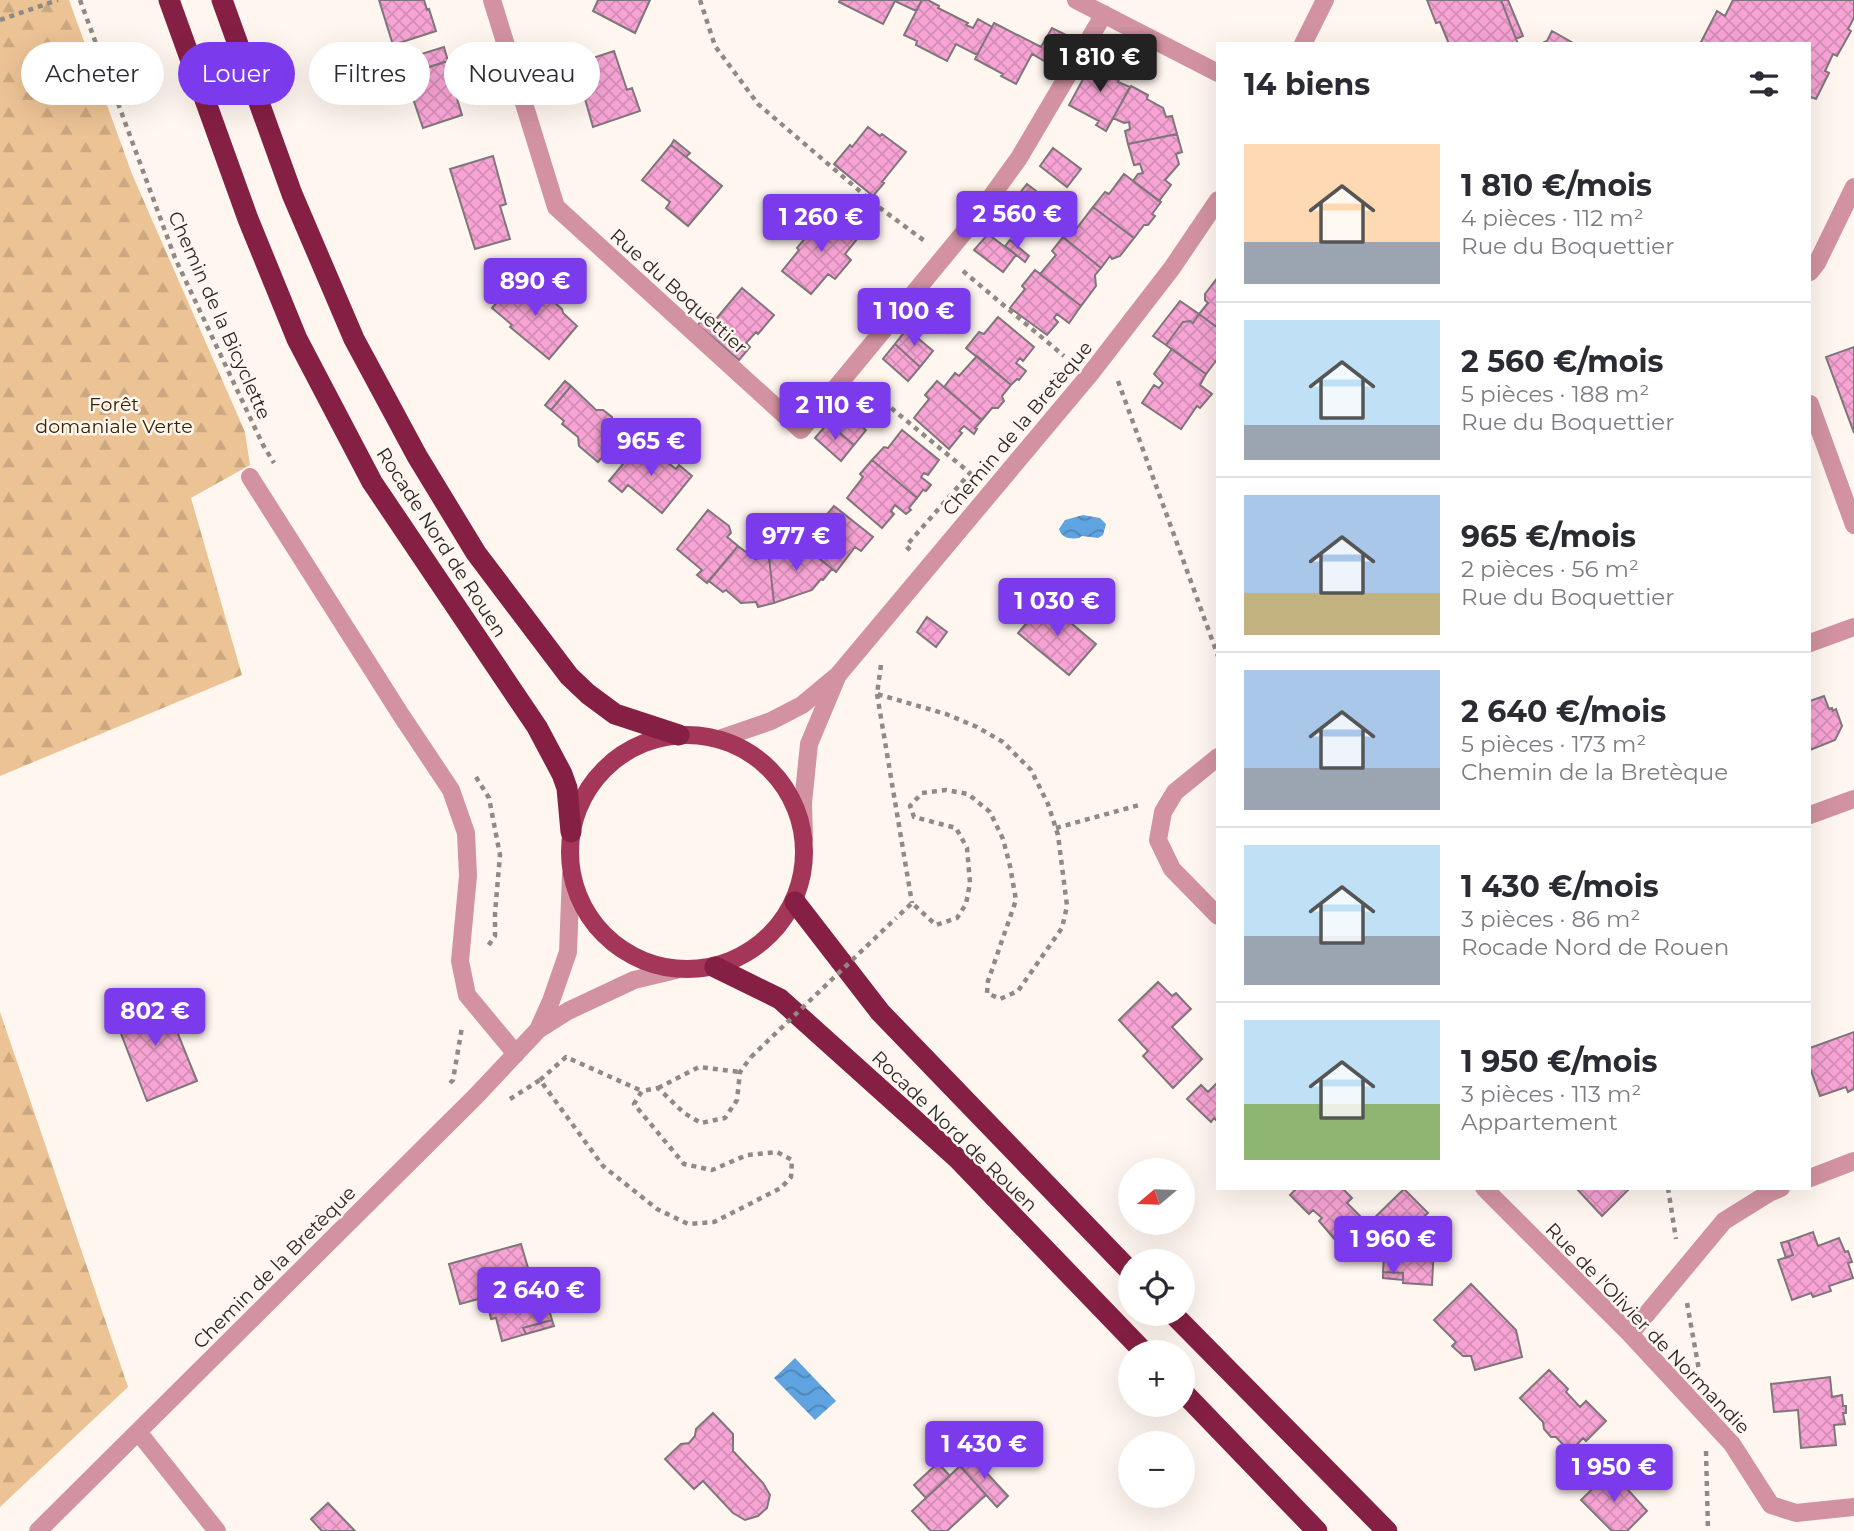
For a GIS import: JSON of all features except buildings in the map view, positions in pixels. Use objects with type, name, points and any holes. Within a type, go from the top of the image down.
[{"type":"highway","name":"Rocade Nord de Rouen","points":[[169,0],[248,219],[297,339],[372,482],[537,727],[567,788],[571,832]]},
{"type":"highway","name":"Rocade Nord de Rouen","points":[[222,0],[292,194],[355,340],[417,456],[469,542],[569,676],[588,694],[615,714],[679,735]]},
{"type":"highway","name":"Rocade Nord de Rouen","points":[[794,902],[880,1012],[1118,1259]]},
{"type":"highway","name":"Rocade Nord de Rouen","points":[[715,967],[780,999],[958,1159],[1132,1340]]},
{"type":"highway","points":[[1185,1326],[1387,1531]]},
{"type":"highway","points":[[1195,1404],[1317,1531]]},
{"type":"main road","points":[[679,735],[719,739],[760,760],[790,795],[804,839],[804,871],[794,902],[762,944],[715,967],[676,970],[639,961],[607,940],[584,910],[571,874],[571,832],[584,795],[608,764],[641,744],[679,735]]},
{"type":"street","name":"Rue du Boquettier","points":[[492,0],[556,207],[801,430],[975,219],[1019,158],[1104,14]]},
{"type":"street","points":[[1076,0],[1216,72]]},
{"type":"street","points":[[1304,42],[1325,0]]},
{"type":"street","points":[[1811,271],[1854,187]]},
{"type":"street","name":"Chemin de la Bretèque","points":[[719,739],[771,721],[802,705],[838,675],[1091,373],[1172,268],[1216,203]]},
{"type":"street","points":[[1811,407],[1854,525]]},
{"type":"street","points":[[250,477],[451,790],[466,833],[467,876],[460,961],[467,995],[516,1054]]},
{"type":"street","points":[[1811,643],[1854,627]]},
{"type":"street","name":"Chemin de la Bretèque","points":[[804,839],[803,803],[809,744],[838,675]]},
{"type":"street","points":[[1216,759],[1175,792],[1163,812],[1158,840],[1172,869],[1216,914]]},
{"type":"street","points":[[1811,815],[1854,799]]},
{"type":"street","name":"Chemin de la Bretèque","points":[[538,1030],[568,952],[571,874]]},
{"type":"street","name":"Chemin de la Bretèque","points":[[38,1531],[476,1096],[538,1030],[568,1011],[634,980],[676,970]]},
{"type":"street","points":[[1811,1178],[1854,1161]]},
{"type":"street","name":"Rue de l'Olivier de Normandie","points":[[1487,1190],[1630,1334],[1732,1444],[1771,1505],[1796,1513],[1854,1507]]},
{"type":"street","points":[[1630,1334],[1724,1221],[1776,1190]]},
{"type":"street","points":[[139,1433],[217,1531]]},
{"type":"path","points":[[0,20],[58,0]]},
{"type":"path","name":"Chemin de la Bicyclette","points":[[80,0],[175,258],[263,445]]},
{"type":"path","points":[[700,0],[715,46],[758,104],[876,205],[945,256],[1064,356]]},
{"type":"path","points":[[848,373],[970,473],[906,546],[913,553]]},
{"type":"path","points":[[1118,381],[1216,650]]},
{"type":"path","points":[[877,694],[946,714],[1003,742],[1031,770],[1048,804],[1058,835],[1067,906],[1062,928],[1018,991],[1000,999],[987,993],[988,981],[1016,900],[1003,839],[990,811],[968,794],[946,790],[922,793],[910,806],[914,817],[956,828],[967,848],[970,883],[966,904],[957,918],[936,925],[912,903],[877,694],[881,665],[888,654]]},
{"type":"path","points":[[1056,828],[1155,801],[1168,803]]},
{"type":"path","points":[[658,1088],[684,1113],[701,1123],[725,1118],[737,1100],[740,1072],[751,1057],[912,903]]},
{"type":"path","points":[[476,1096],[493,1110],[540,1080],[566,1057],[642,1091],[658,1088],[699,1068],[740,1072]]},
{"type":"path","points":[[540,1080],[603,1166],[657,1209],[688,1224],[714,1222],[781,1188],[791,1178],[792,1160],[777,1152],[747,1155],[712,1170],[684,1164],[634,1104],[642,1091]]},
{"type":"path","points":[[1668,1190],[1708,1418],[1705,1466],[1708,1531]]},
{"type":"green space","name":"Forêt domaniale Verte","points":[[0,0],[69,0],[84,42],[21,42],[21,105],[107,105],[132,174],[245,432],[250,465],[191,498],[242,675],[0,776]]},
{"type":"green space","points":[[0,1012],[128,1387],[0,1507]]},
{"type":"water","points":[[1083,515],[1100,518],[1106,524],[1103,535],[1098,538],[1067,538],[1062,535],[1059,529],[1065,520]]},
{"type":"water","points":[[795,1358],[836,1401],[815,1420],[774,1378]]}]
